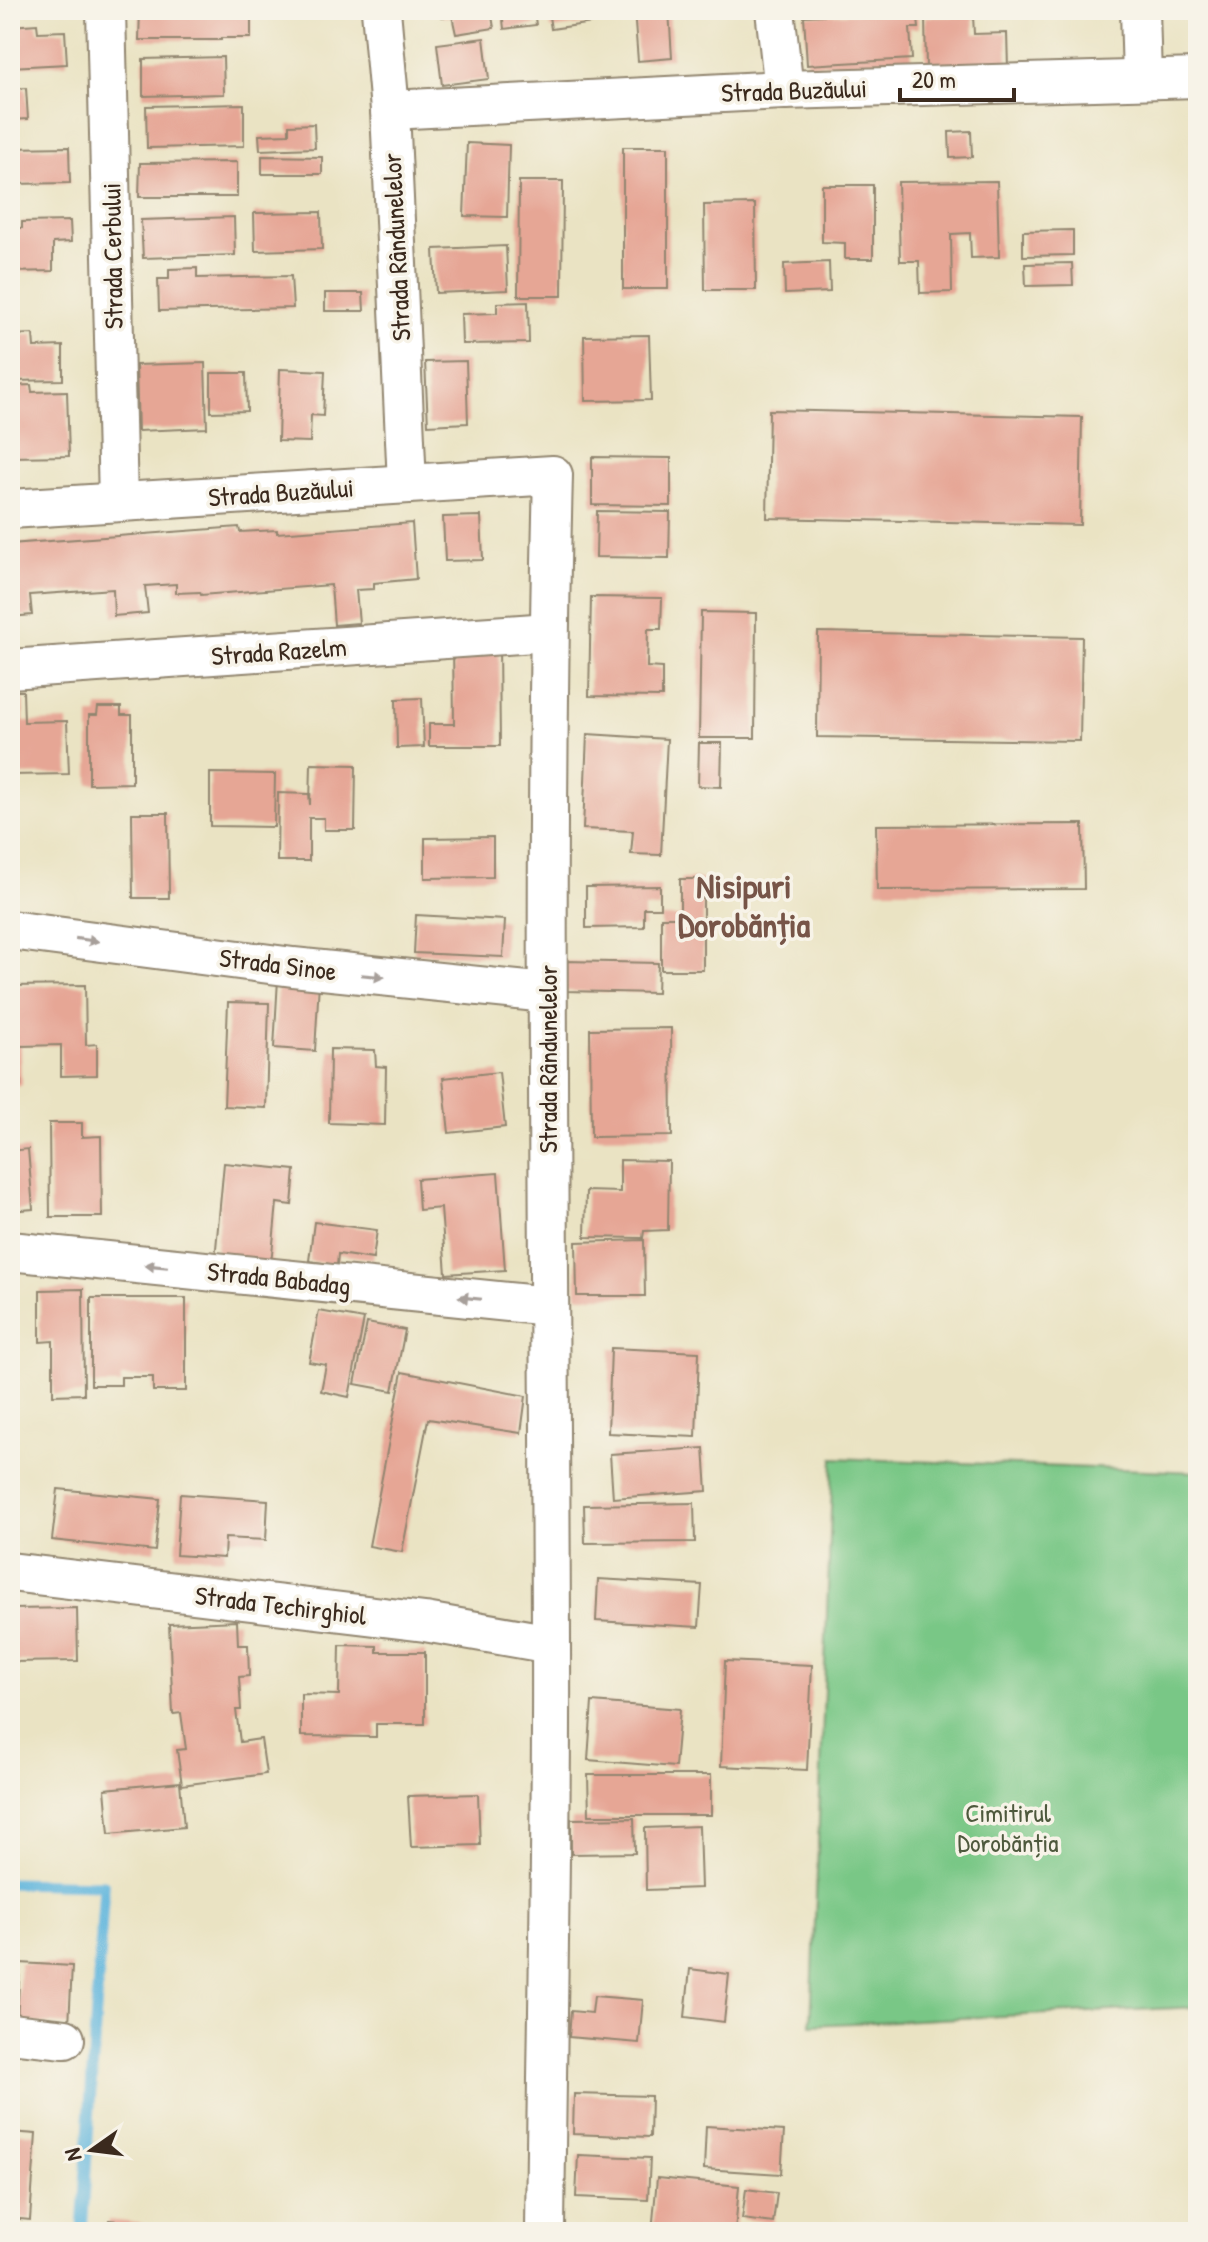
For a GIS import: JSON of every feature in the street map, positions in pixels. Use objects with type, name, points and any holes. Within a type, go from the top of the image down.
[{"type":"street","name":"Strada Cerbului","points":[[106,10],[118,502]]},
{"type":"street","name":"Strada Rândunelelor","points":[[381,10],[390,110],[407,484]]},
{"type":"street","points":[[775,10],[784,90]]},
{"type":"street","points":[[1140,10],[1142,78]]},
{"type":"street","name":"Strada Buzăului","points":[[390,110],[784,90],[1198,78]]},
{"type":"street","name":"Strada Buzăului","points":[[10,509],[553,475]]},
{"type":"street","name":"Strada Rândunelelor","points":[[545,2232],[551,1644],[547,993],[553,475]]},
{"type":"street","name":"Strada Razelm","points":[[10,669],[549,632]]},
{"type":"street","name":"Strada Sinoe","points":[[10,930],[293,967],[547,993]]},
{"type":"street","name":"Strada Babadag","points":[[10,1251],[548,1306]]},
{"type":"street","name":"Strada Techirghiol","points":[[10,1572],[425,1622],[551,1644]]},
{"type":"street","points":[[10,2033],[65,2039]]},
{"type":"green space","name":"Cimitirul Dorobănția","points":[[833,1458],[1198,1472],[1198,2007],[811,2025]]},
{"type":"building","points":[[140,10],[251,10],[251,38],[139,40]]},
{"type":"building","points":[[441,10],[491,10],[494,28],[456,34],[452,16],[442,17]]},
{"type":"building","points":[[502,10],[534,10],[536,25],[504,29]]},
{"type":"building","points":[[548,10],[604,10],[606,21],[551,29]]},
{"type":"building","points":[[634,10],[669,10],[672,58],[638,61]]},
{"type":"building","points":[[917,10],[919,28],[910,28],[912,59],[807,65],[804,16]]},
{"type":"building","points":[[973,16],[974,34],[1007,33],[1008,68],[926,69],[925,17]]},
{"type":"building","points":[[37,24],[38,32],[65,31],[67,64],[10,67],[10,26]]},
{"type":"building","points":[[484,38],[489,79],[442,85],[437,44]]},
{"type":"building","points":[[223,57],[224,94],[143,96],[143,59]]},
{"type":"building","points":[[26,88],[28,119],[10,120],[10,89]]},
{"type":"building","points":[[244,104],[244,146],[147,148],[146,106]]},
{"type":"building","points":[[314,124],[315,148],[260,150],[259,135],[289,134],[289,125]]},
{"type":"building","points":[[971,131],[972,157],[950,158],[949,132]]},
{"type":"building","points":[[467,143],[509,145],[507,217],[464,216]]},
{"type":"building","points":[[69,147],[70,183],[10,184],[10,148]]},
{"type":"building","points":[[623,147],[668,147],[668,289],[623,289]]},
{"type":"building","points":[[262,156],[322,157],[322,174],[262,174]]},
{"type":"building","points":[[237,162],[237,197],[139,197],[140,163]]},
{"type":"building","points":[[519,181],[563,181],[562,296],[518,296]]},
{"type":"building","points":[[997,181],[999,257],[971,258],[970,233],[951,234],[952,292],[920,293],[919,261],[900,261],[898,182]]},
{"type":"building","points":[[822,185],[873,185],[873,259],[845,259],[845,243],[822,242]]},
{"type":"building","points":[[755,204],[756,290],[705,290],[704,205]]},
{"type":"building","points":[[321,212],[322,249],[255,251],[254,213]]},
{"type":"building","points":[[234,217],[235,255],[143,258],[141,220]]},
{"type":"building","points":[[70,221],[71,242],[53,243],[53,271],[10,272],[10,228],[22,228],[22,222]]},
{"type":"building","points":[[1073,230],[1073,255],[1023,256],[1023,231]]},
{"type":"building","points":[[506,246],[508,290],[436,293],[434,249]]},
{"type":"building","points":[[829,262],[830,292],[785,294],[784,264]]},
{"type":"building","points":[[1072,263],[1073,285],[1026,286],[1025,264]]},
{"type":"building","points":[[197,268],[197,278],[291,276],[293,308],[159,311],[158,279],[169,279],[169,269]]},
{"type":"building","points":[[325,293],[363,293],[364,311],[325,311]]},
{"type":"building","points":[[528,302],[529,343],[462,344],[461,314],[497,313],[497,303]]},
{"type":"building","points":[[33,334],[34,347],[63,346],[63,380],[10,381],[10,335]]},
{"type":"building","points":[[649,335],[651,400],[585,401],[584,336]]},
{"type":"building","points":[[466,361],[468,423],[428,425],[425,362]]},
{"type":"building","points":[[205,363],[207,428],[138,431],[136,365]]},
{"type":"building","points":[[280,369],[325,371],[323,416],[311,415],[310,442],[278,441]]},
{"type":"building","points":[[211,373],[246,373],[247,411],[211,412]]},
{"type":"building","points":[[31,385],[32,392],[67,391],[69,456],[10,457],[10,386]]},
{"type":"building","points":[[769,410],[1082,417],[1080,525],[767,518]]},
{"type":"building","points":[[592,457],[671,458],[671,506],[592,505]]},
{"type":"building","points":[[597,511],[670,512],[669,558],[596,557]]},
{"type":"building","points":[[481,516],[483,560],[445,561],[443,517]]},
{"type":"building","points":[[412,523],[416,579],[374,583],[374,589],[356,590],[359,623],[334,625],[331,585],[201,595],[200,592],[176,593],[176,584],[145,586],[148,613],[114,616],[113,589],[30,595],[32,615],[10,617],[10,544],[239,527],[240,532],[277,530],[277,533]]},
{"type":"building","points":[[591,597],[662,598],[661,629],[648,629],[647,667],[662,668],[662,697],[589,696]]},
{"type":"building","points":[[701,612],[756,613],[755,738],[699,738]]},
{"type":"building","points":[[818,632],[1082,637],[1080,741],[817,737]]},
{"type":"building","points":[[453,643],[499,643],[500,746],[429,746],[429,724],[454,724]]},
{"type":"building","points":[[10,691],[23,691],[24,722],[67,721],[69,774],[10,775]]},
{"type":"building","points":[[422,698],[424,747],[397,748],[396,699]]},
{"type":"building","points":[[98,707],[121,707],[121,715],[132,715],[132,783],[89,784],[89,715],[97,715]]},
{"type":"building","points":[[587,734],[667,739],[661,855],[631,854],[633,831],[583,829]]},
{"type":"building","points":[[699,743],[722,743],[721,787],[698,786]]},
{"type":"building","points":[[311,764],[356,765],[355,830],[324,830],[324,818],[309,818],[309,861],[277,861],[278,793],[309,794],[310,805]]},
{"type":"building","points":[[210,773],[275,774],[274,827],[210,826]]},
{"type":"building","points":[[132,813],[168,813],[169,898],[133,898]]},
{"type":"building","points":[[1083,824],[1084,889],[877,890],[876,825]]},
{"type":"building","points":[[493,837],[493,877],[425,878],[425,838]]},
{"type":"building","points":[[680,879],[703,879],[703,970],[661,970],[661,917],[680,917]]},
{"type":"building","points":[[660,886],[660,908],[644,908],[644,927],[586,928],[586,887]]},
{"type":"building","points":[[416,915],[505,920],[503,957],[414,953]]},
{"type":"building","points":[[565,961],[658,963],[657,993],[565,991]]},
{"type":"building","points":[[278,979],[319,982],[315,1051],[274,1048]]},
{"type":"building","points":[[85,985],[86,1045],[97,1044],[97,1075],[61,1076],[61,1045],[20,1046],[21,1086],[10,1087],[10,986]]},
{"type":"building","points":[[228,1002],[269,1003],[266,1108],[224,1106]]},
{"type":"building","points":[[671,1028],[672,1136],[591,1137],[590,1029]]},
{"type":"building","points":[[330,1049],[375,1050],[376,1066],[386,1067],[385,1125],[329,1123]]},
{"type":"building","points":[[499,1072],[505,1127],[449,1133],[443,1078]]},
{"type":"building","points":[[49,1123],[82,1123],[82,1137],[101,1136],[102,1217],[50,1217]]},
{"type":"building","points":[[28,1149],[33,1209],[10,1211],[10,1151]]},
{"type":"building","points":[[620,1160],[669,1161],[668,1230],[644,1231],[643,1238],[585,1237],[586,1191],[620,1192]]},
{"type":"building","points":[[224,1163],[295,1170],[292,1205],[277,1203],[271,1264],[215,1259]]},
{"type":"building","points":[[498,1173],[505,1270],[446,1274],[441,1208],[419,1210],[417,1179]]},
{"type":"building","points":[[314,1222],[377,1230],[373,1259],[338,1254],[337,1265],[309,1261]]},
{"type":"building","points":[[644,1240],[645,1296],[577,1296],[576,1242]]},
{"type":"building","points":[[83,1289],[84,1394],[53,1395],[53,1341],[40,1342],[40,1290]]},
{"type":"building","points":[[91,1298],[186,1298],[186,1391],[153,1391],[153,1377],[121,1377],[121,1385],[91,1385]]},
{"type":"building","points":[[319,1311],[364,1319],[349,1397],[321,1391],[326,1365],[309,1362]]},
{"type":"building","points":[[367,1323],[405,1330],[393,1391],[355,1384]]},
{"type":"building","points":[[611,1348],[699,1352],[696,1437],[608,1433]]},
{"type":"building","points":[[402,1372],[526,1396],[521,1433],[428,1419],[402,1552],[369,1546]]},
{"type":"building","points":[[704,1448],[707,1491],[613,1498],[610,1454]]},
{"type":"building","points":[[58,1489],[160,1499],[155,1551],[52,1540]]},
{"type":"building","points":[[180,1494],[268,1500],[266,1540],[225,1538],[224,1558],[176,1555]]},
{"type":"building","points":[[694,1503],[695,1542],[585,1543],[584,1505]]},
{"type":"building","points":[[598,1579],[702,1585],[699,1627],[596,1621]]},
{"type":"building","points":[[77,1608],[78,1661],[10,1662],[10,1609]]},
{"type":"building","points":[[237,1621],[238,1645],[248,1645],[249,1676],[239,1677],[241,1710],[236,1710],[240,1742],[261,1739],[266,1774],[182,1785],[177,1750],[186,1749],[181,1713],[173,1714],[169,1624]]},
{"type":"building","points":[[340,1645],[377,1646],[377,1652],[425,1652],[425,1724],[376,1724],[376,1737],[301,1736],[301,1694],[339,1695]]},
{"type":"building","points":[[725,1661],[812,1665],[807,1770],[721,1766]]},
{"type":"building","points":[[592,1702],[680,1709],[675,1767],[588,1760]]},
{"type":"building","points":[[588,1775],[711,1775],[711,1815],[589,1815]]},
{"type":"building","points":[[180,1782],[184,1827],[109,1834],[105,1789]]},
{"type":"building","points":[[478,1794],[480,1845],[411,1847],[408,1796]]},
{"type":"building","points":[[634,1818],[635,1853],[571,1854],[571,1819]]},
{"type":"building","points":[[699,1826],[701,1888],[646,1890],[645,1828]]},
{"type":"building","points":[[20,1963],[72,1966],[69,2025],[17,2022]]},
{"type":"building","points":[[690,1969],[729,1974],[724,2022],[685,2017]]},
{"type":"building","points":[[594,1996],[643,2000],[639,2043],[569,2037],[571,2011],[592,2013]]},
{"type":"building","points":[[574,2094],[651,2096],[650,2137],[573,2134]]},
{"type":"building","points":[[706,2126],[784,2131],[781,2174],[704,2169]]},
{"type":"building","points":[[10,2132],[36,2134],[30,2220],[10,2218]]},
{"type":"building","points":[[578,2155],[650,2158],[648,2200],[576,2197]]},
{"type":"building","points":[[657,2178],[739,2186],[735,2232],[652,2232]]},
{"type":"building","points":[[746,2189],[777,2193],[773,2223],[742,2219]]},
{"type":"building","points":[[109,2220],[144,2224],[143,2232],[107,2232]]},
{"type":"waterway","points":[[10,1883],[104,1885],[82,2232]]},
{"type":"district","name":"Nisipuri Dorobănția","points":[[744,906]]}]
